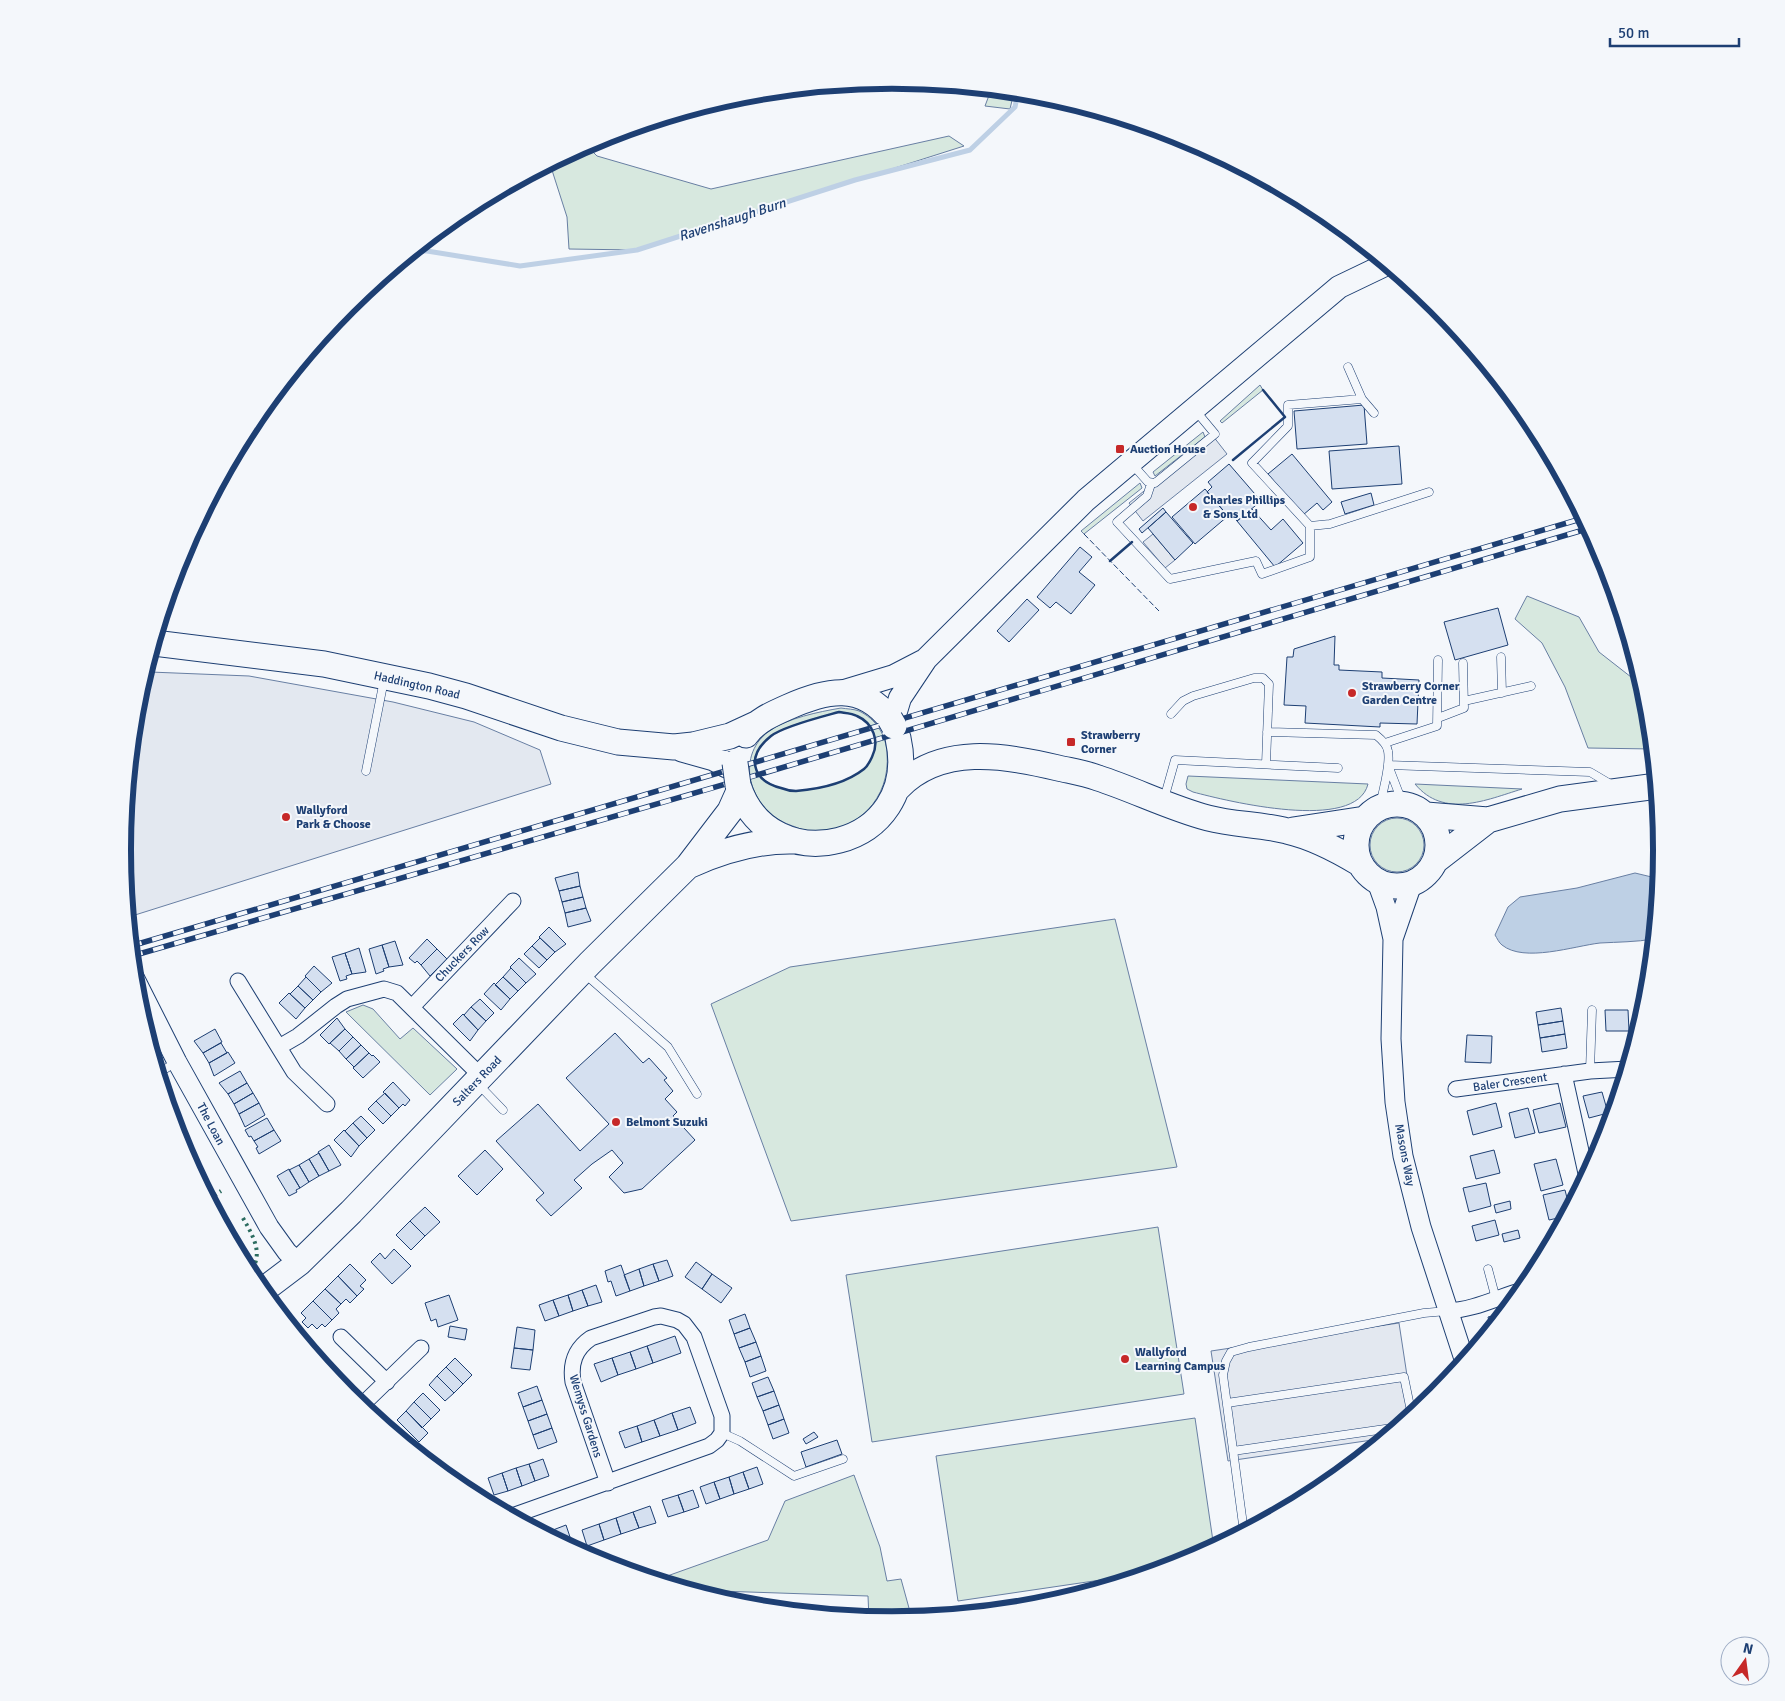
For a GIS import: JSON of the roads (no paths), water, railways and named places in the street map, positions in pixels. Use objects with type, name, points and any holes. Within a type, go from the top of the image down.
[{"type":"main road","points":[[898,788],[901,754],[896,729],[900,698],[926,659],[1086,500],[1339,287],[1381,267]]},
{"type":"main road","name":"Haddington Road","points":[[160,644],[324,664],[466,696],[561,728],[626,743],[674,747],[693,746],[730,736],[756,724]]},
{"type":"main road","points":[[926,659],[894,676],[841,692],[805,699],[772,714],[756,724],[741,743],[735,776],[756,817],[769,829],[782,836],[796,841],[827,844],[843,840],[860,832],[874,822],[887,809],[898,788],[919,770],[954,758],[997,757],[1033,762],[1097,777],[1209,819],[1287,831],[1334,848],[1359,863]]},
{"type":"main road","points":[[841,692],[861,696],[872,701],[913,746],[954,758]]},
{"type":"main road","name":"Haddington Road","points":[[674,747],[714,758],[735,776]]},
{"type":"main road","name":"Salters Road","points":[[268,1286],[298,1263],[479,1080],[581,972],[688,866],[730,811],[735,776]]},
{"type":"main road","points":[[1426,815],[1488,820],[1560,799],[1652,787]]},
{"type":"main road","points":[[1287,831],[1383,810],[1416,808],[1426,815],[1435,828],[1438,842],[1435,861]]},
{"type":"main road","points":[[1383,810],[1356,837],[1356,853],[1359,863],[1366,874],[1387,886],[1398,887],[1412,884],[1425,876],[1435,861],[1488,820]]},
{"type":"main road","name":"Salters Road","points":[[688,866],[709,857],[746,846],[796,841]]},
{"type":"street","name":"Masons Way","points":[[1377,882],[1386,907],[1393,939],[1391,1039],[1395,1102],[1403,1156],[1421,1227],[1463,1355]]},
{"type":"street","name":"Masons Way","points":[[1393,939],[1412,884]]},
{"type":"street","name":"Chuckers Row","points":[[412,1007],[513,901]]},
{"type":"street","points":[[238,981],[294,1072],[327,1104]]},
{"type":"street","points":[[279,1047],[298,1036],[347,999],[384,989],[397,993],[412,1007],[479,1080]]},
{"type":"street","name":"The Loan","points":[[145,998],[268,1227],[298,1263]]},
{"type":"street","name":"Baler Crescent","points":[[1456,1089],[1564,1074],[1622,1069]]},
{"type":"street","name":"Baler Crescent","points":[[1564,1074],[1585,1167]]},
{"type":"street","points":[[1447,1311],[1471,1308],[1512,1294]]},
{"type":"street","name":"Wemyss Gardens","points":[[608,1482],[571,1373],[574,1356],[584,1343],[591,1338],[654,1317],[669,1317],[684,1324],[694,1338],[722,1416],[722,1433]]},
{"type":"street","points":[[341,1337],[387,1382]]},
{"type":"street","points":[[367,1401],[421,1348]]},
{"type":"street","points":[[519,1514],[709,1446],[718,1440],[722,1433]]},
{"type":"lane","points":[[1348,367],[1362,399],[1374,413]]},
{"type":"lane","points":[[1194,409],[1215,434],[1155,483],[1151,484],[1146,496],[1117,522],[1170,579],[1256,561],[1262,574],[1310,557],[1310,526],[1252,463],[1288,426],[1288,405],[1362,399]]},
{"type":"lane","points":[[1131,462],[1151,484]]},
{"type":"lane","points":[[1310,526],[1330,524],[1428,492]]},
{"type":"lane","points":[[1501,657],[1502,692]]},
{"type":"lane","points":[[1385,743],[1438,726],[1438,660]]},
{"type":"lane","points":[[1438,718],[1464,708],[1463,663]]},
{"type":"lane","points":[[366,771],[384,677]]},
{"type":"lane","points":[[1172,714],[1183,702],[1193,696],[1254,678],[1263,678],[1268,684],[1266,764]]},
{"type":"lane","points":[[1464,701],[1531,686]]},
{"type":"lane","points":[[1267,732],[1376,735],[1385,743],[1388,750],[1383,810]]},
{"type":"lane","points":[[1163,803],[1175,760],[1338,768]]},
{"type":"lane","points":[[1388,765],[1590,772],[1621,791]]},
{"type":"lane","points":[[1383,810],[1388,765]]},
{"type":"lane","points":[[581,972],[668,1047],[698,1094]]},
{"type":"lane","points":[[1590,1071],[1592,1010]]},
{"type":"lane","points":[[163,1070],[178,1062]]},
{"type":"lane","points":[[479,1080],[503,1110]]},
{"type":"lane","points":[[1488,1268],[1496,1299]]},
{"type":"lane","points":[[1243,1526],[1223,1375],[1226,1361],[1231,1352],[1424,1313],[1447,1311]]},
{"type":"lane","points":[[1227,1403],[1404,1377],[1410,1408]]},
{"type":"lane","points":[[1233,1451],[1388,1429]]},
{"type":"lane","points":[[722,1433],[740,1441],[794,1476],[843,1460]]},
{"type":"water","points":[[1635,873],[1653,877],[1649,939],[1600,943],[1550,952],[1523,953],[1511,950],[1501,944],[1495,935],[1508,907],[1520,897],[1577,888]]},
{"type":"waterway","name":"Ravenshaugh Burn","points":[[423,251],[520,266],[637,250],[855,180],[970,150],[1015,107],[1017,99]]},
{"type":"railway","points":[[136,944],[1578,520]]},
{"type":"railway","points":[[138,954],[764,773],[1583,530]]},
{"type":"place","name":"Auction House","points":[[1120,449]]},
{"type":"place","name":"Charles Phillips & Sons Ltd","points":[[1193,507]]},
{"type":"place","name":"Strawberry Corner Garden Centre","points":[[1352,693]]},
{"type":"place","name":"Strawberry Corner","points":[[1071,742]]},
{"type":"place","name":"Wallyford Park & Choose","points":[[286,817]]},
{"type":"place","name":"Belmont Suzuki","points":[[616,1122]]},
{"type":"place","name":"Wallyford Learning Campus","points":[[1125,1359]]}]
